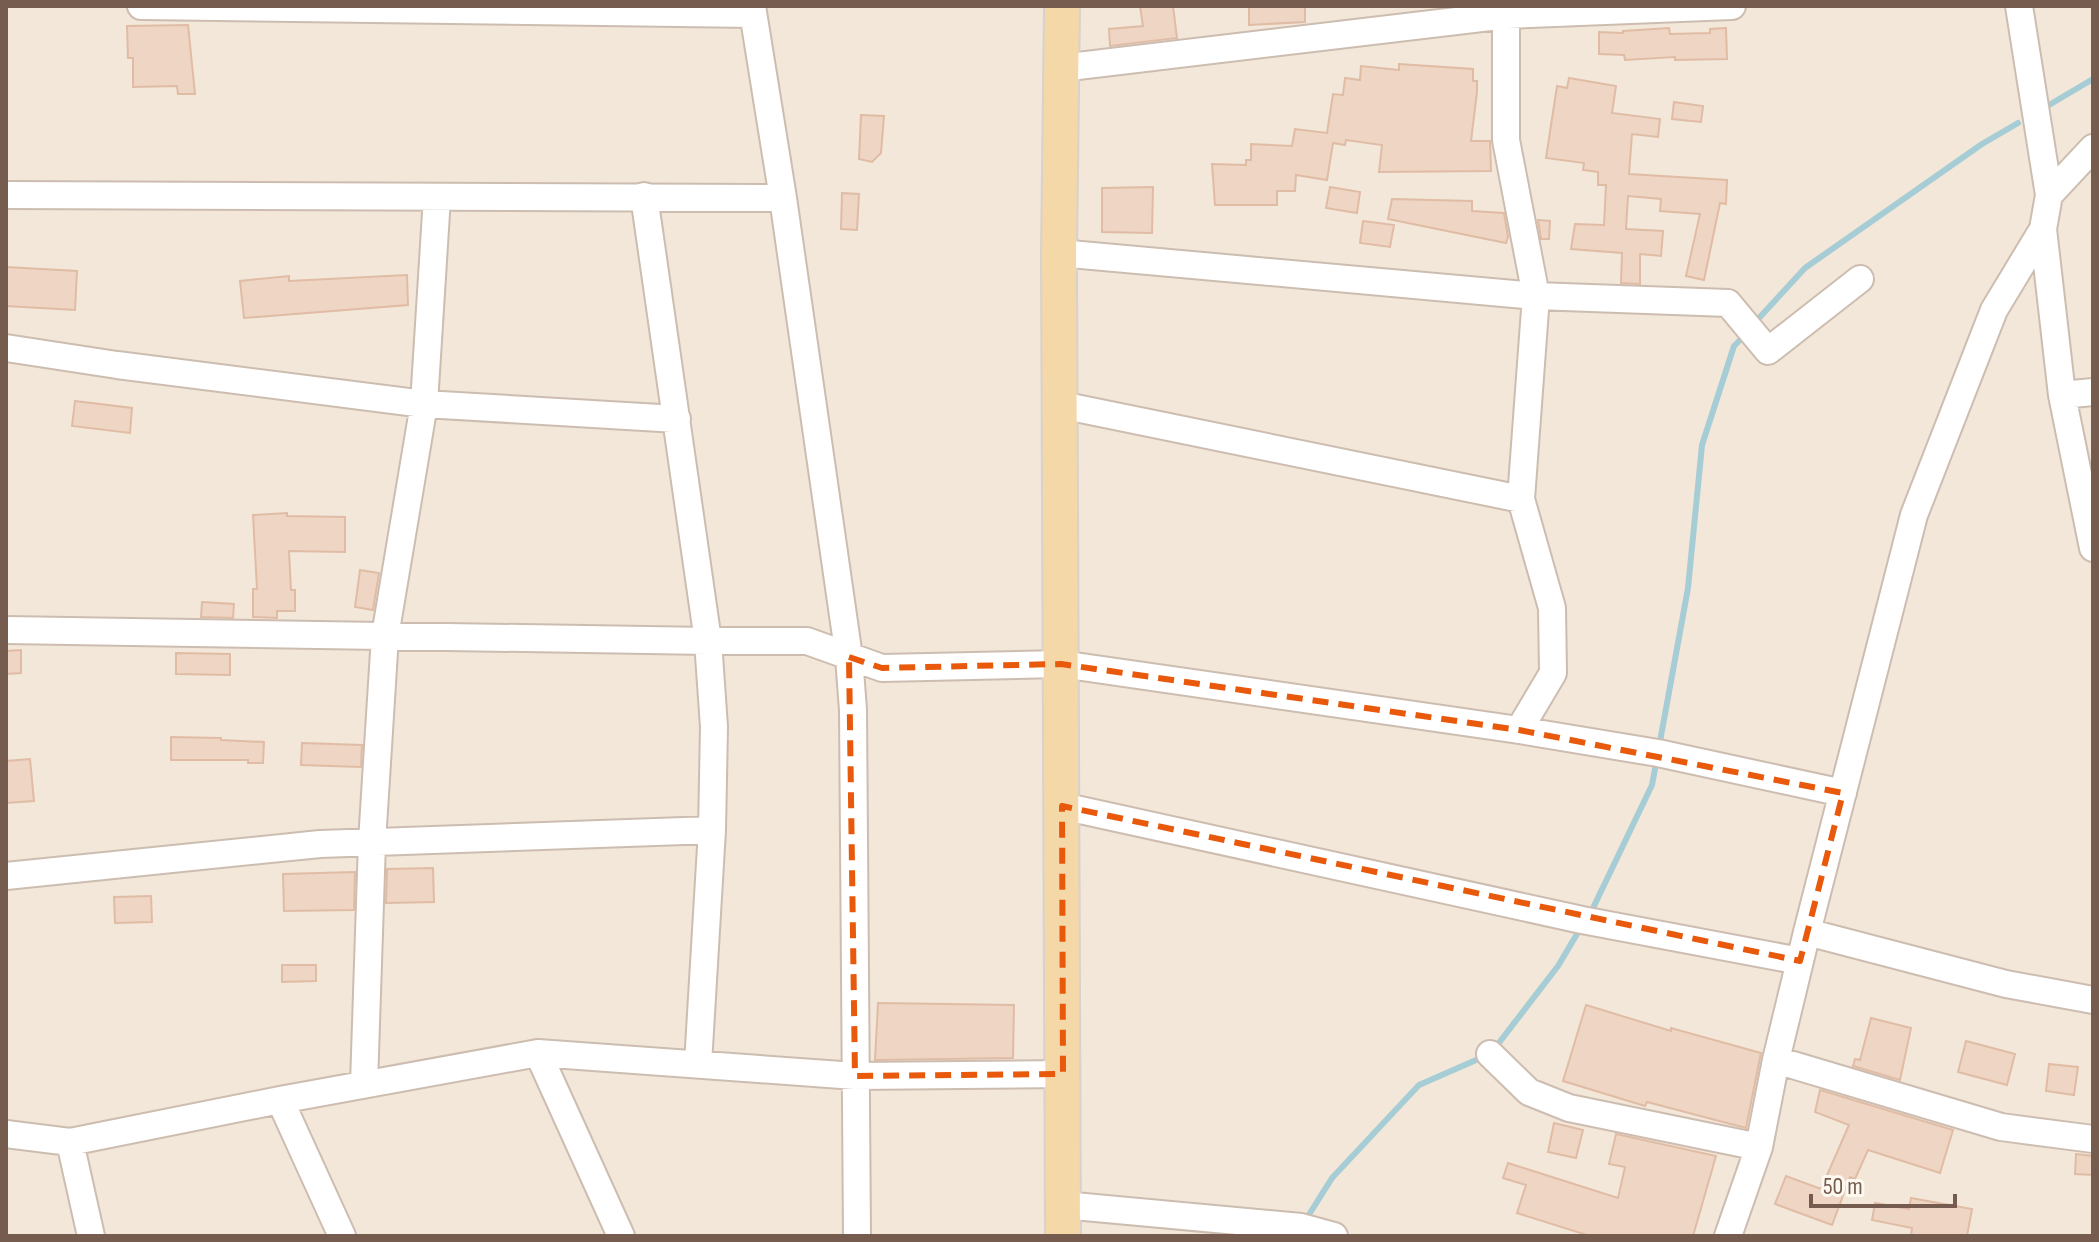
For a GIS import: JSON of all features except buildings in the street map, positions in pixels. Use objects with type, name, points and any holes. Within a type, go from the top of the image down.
[{"type":"main road","points":[[1062,6],[1059,253],[1063,1220]]},
{"type":"street","points":[[141,6],[753,10],[849,657],[853,710],[857,1236]]},
{"type":"street","points":[[1061,68],[1506,10],[1732,6]]},
{"type":"street","points":[[2019,6],[2049,195],[2043,229],[2062,395],[2092,537]]},
{"type":"street","points":[[1506,10],[1506,140],[1536,296],[1521,499],[1552,608],[1553,673],[1519,730]]},
{"type":"street","points":[[2049,195],[2093,148]]},
{"type":"street","points":[[6,195],[783,198]]},
{"type":"street","points":[[644,196],[708,641],[714,727],[712,830],[698,1064]]},
{"type":"street","points":[[364,1084],[372,842],[385,636],[424,404],[437,197]]},
{"type":"street","points":[[1728,1236],[1759,1147],[1807,932],[1914,515],[1994,310],[2043,229]]},
{"type":"street","points":[[1059,253],[1536,296],[1728,303],[1768,351],[1860,279]]},
{"type":"street","points":[[6,348],[424,404],[677,419]]},
{"type":"street","points":[[2062,395],[2093,392]]},
{"type":"street","points":[[1061,405],[1521,499]]},
{"type":"street","points":[[6,630],[807,641],[882,668],[1061,664],[1519,730],[1658,753],[1843,793]]},
{"type":"street","points":[[1062,806],[1582,920],[1800,961]]},
{"type":"street","points":[[6,876],[320,844],[712,830]]},
{"type":"street","points":[[1807,932],[2006,984],[2093,1000]]},
{"type":"street","points":[[6,1134],[70,1142],[538,1053],[855,1076],[1063,1074]]},
{"type":"street","points":[[538,1053],[621,1236]]},
{"type":"street","points":[[1490,1054],[1529,1092],[1569,1108],[1759,1147]]},
{"type":"street","points":[[1776,1060],[2001,1127],[2093,1139]]},
{"type":"street","points":[[280,1100],[342,1236]]},
{"type":"street","points":[[70,1142],[91,1236]]},
{"type":"street","points":[[1063,1220],[1301,1227],[1334,1236]]},
{"type":"highlighted area","points":[[849,657],[882,668],[1061,664],[1519,730],[1843,793],[1800,961],[1062,806],[1063,1074],[855,1076]]},
{"type":"shaded area","points":[[6,6],[2093,6],[2093,1236],[6,1236]]},
{"type":"waterway","points":[[2049,105],[2093,79]]},
{"type":"waterway","points":[[1760,317],[1805,268],[1982,144],[2018,123]]},
{"type":"waterway","points":[[1659,747],[1688,588],[1702,445],[1734,346],[1739,341]]},
{"type":"waterway","points":[[1594,906],[1652,785],[1657,758]]},
{"type":"waterway","points":[[1495,1048],[1558,966],[1577,934]]},
{"type":"waterway","points":[[1305,1221],[1332,1178],[1419,1085],[1483,1057]]}]
